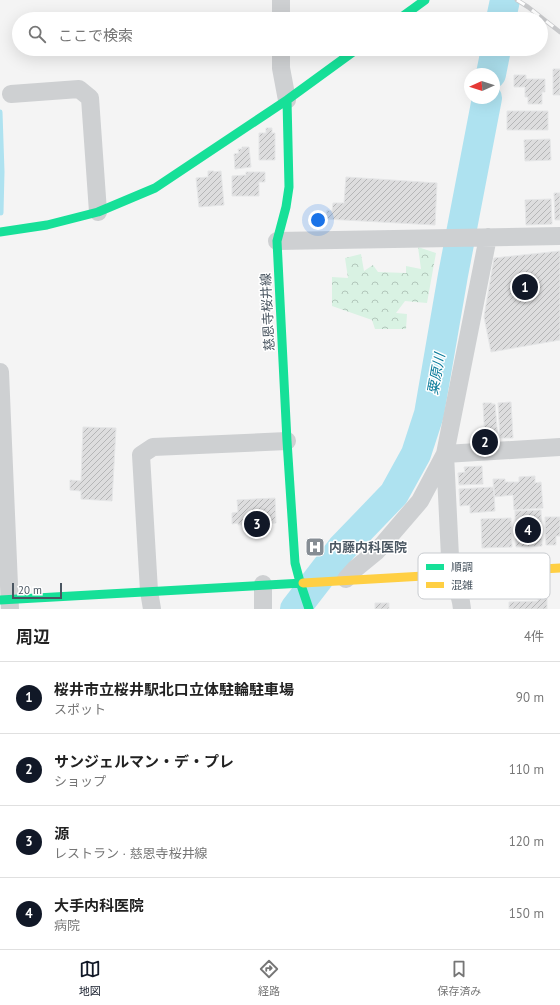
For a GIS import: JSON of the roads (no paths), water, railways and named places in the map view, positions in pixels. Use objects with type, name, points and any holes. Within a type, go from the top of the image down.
[{"type":"street","points":[[281,0],[281,12]]},
{"type":"street","points":[[408,12],[425,0]]},
{"type":"street","points":[[281,56],[281,68],[287,100]]},
{"type":"street","points":[[0,232],[47,224],[98,212],[155,188],[287,100],[347,56]]},
{"type":"street","points":[[10,94],[79,89],[90,98],[98,212]]},
{"type":"street","name":"慈恩寺桜井線","points":[[287,100],[289,187],[286,207],[277,242],[295,563],[309,609]]},
{"type":"street","points":[[277,242],[560,236]]},
{"type":"street","points":[[450,553],[445,454],[482,237]]},
{"type":"street","points":[[0,372],[7,602],[149,591],[346,579],[418,576]]},
{"type":"street","points":[[152,609],[149,591],[141,456],[153,447],[287,441]]},
{"type":"street","points":[[445,454],[560,447]]},
{"type":"street","points":[[346,579],[355,569],[377,551],[420,501],[445,454]]},
{"type":"street","points":[[550,569],[560,568]]},
{"type":"street","points":[[263,609],[269,584]]},
{"type":"street","points":[[460,599],[462,609]]},
{"type":"waterway","name":"粟原川","points":[[502,12],[505,0]]},
{"type":"waterway","name":"粟原川","points":[[492,68],[495,56]]},
{"type":"waterway","name":"粟原川","points":[[295,609],[342,548],[394,494],[416,454],[429,414],[453,275],[486,104]]},
{"type":"waterway","points":[[0,112],[2,172],[1,213]]},
{"type":"railway","points":[[517,0],[534,12]]},
{"type":"railway","points":[[548,23],[560,32]]},
{"type":"place","name":"桜井市立桜井駅北口立体駐輪駐車場","points":[[525,287]]},
{"type":"place","name":"サンジェルマン・デ・プレ","points":[[485,442]]},
{"type":"place","name":"源","points":[[257,524]]},
{"type":"place","name":"大手内科医院","points":[[528,530]]},
{"type":"place","name":"内藤内科医院","points":[[315,547]]}]
